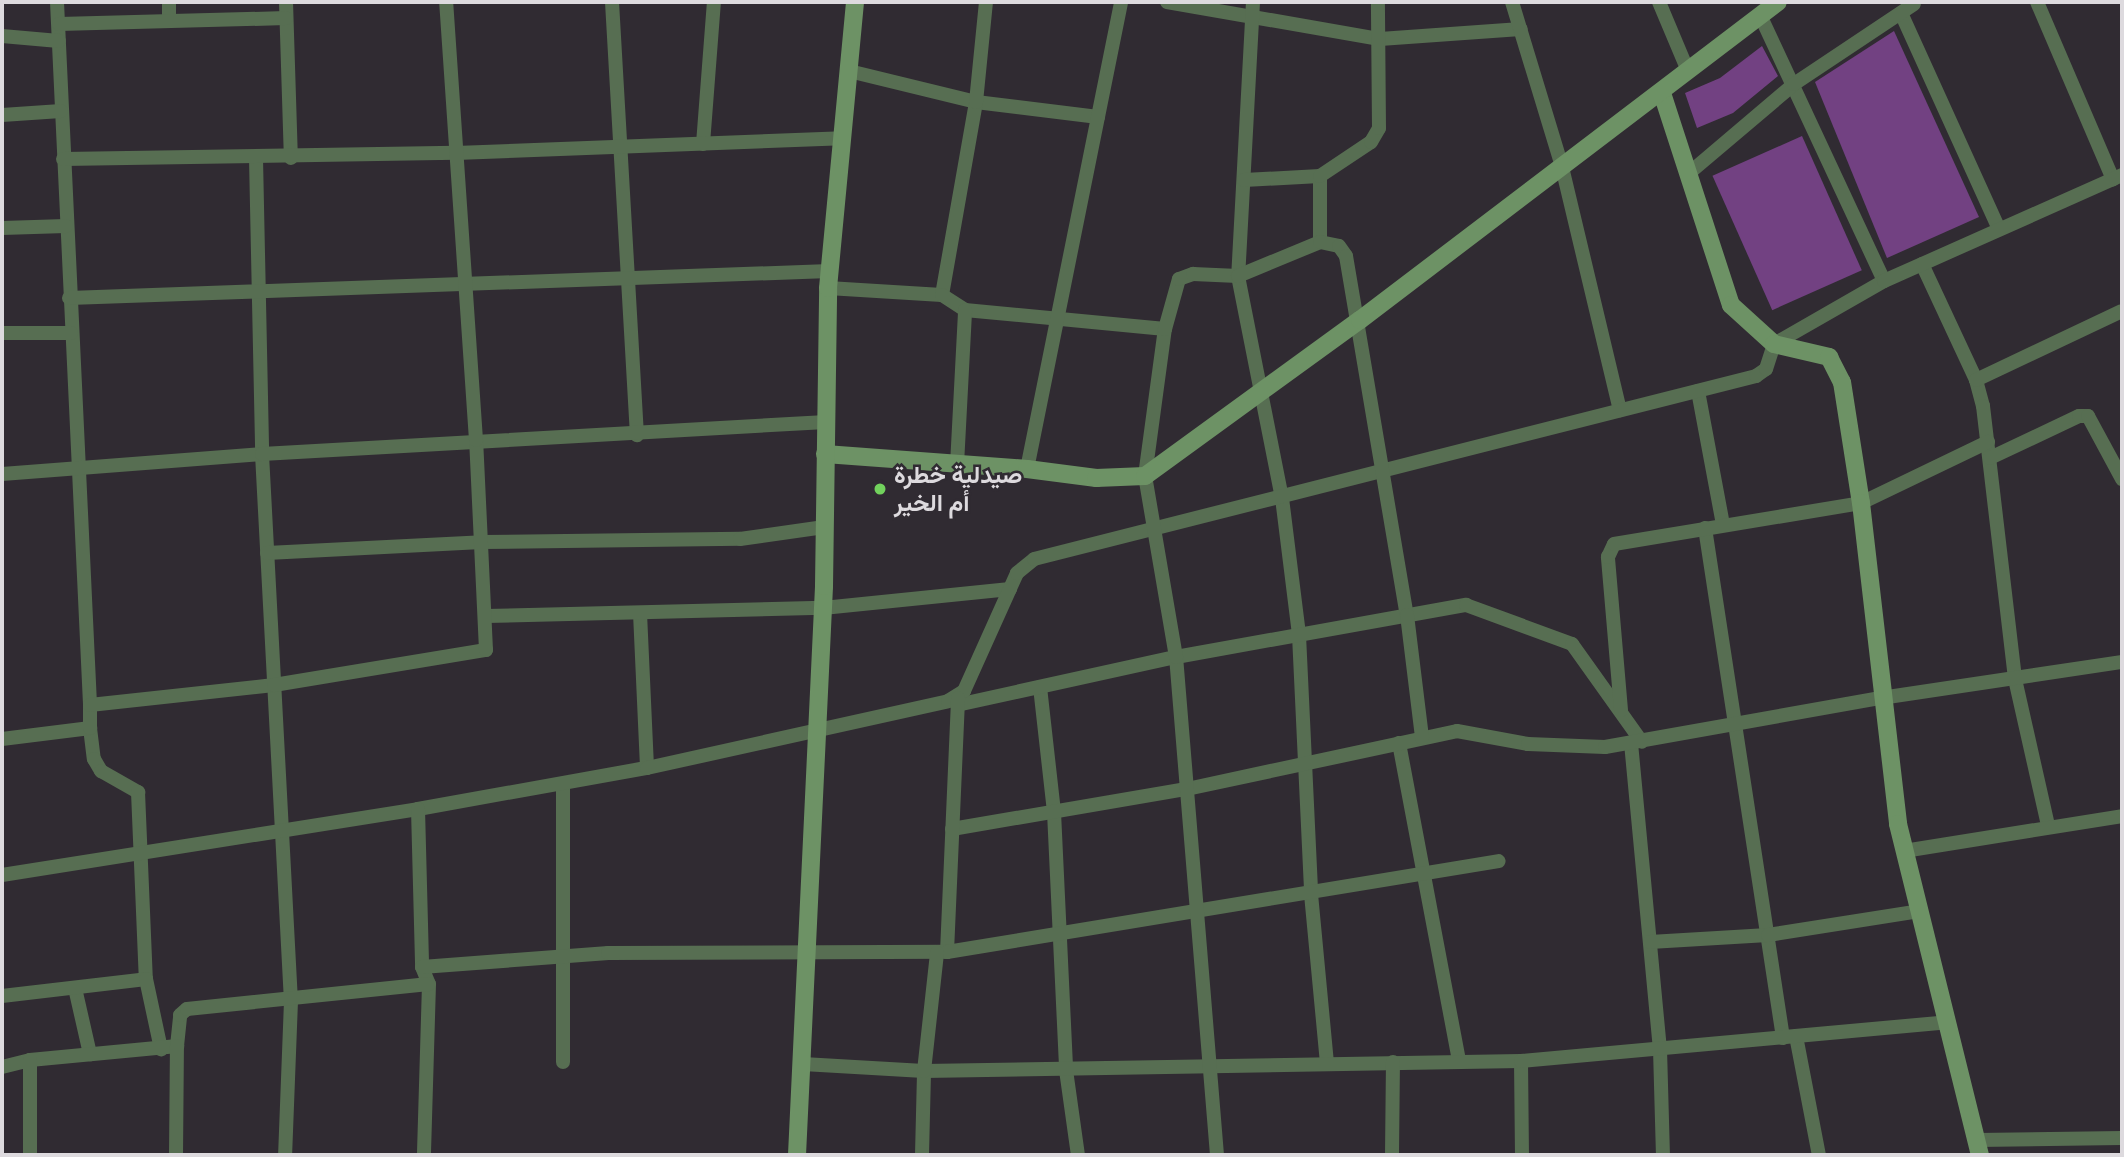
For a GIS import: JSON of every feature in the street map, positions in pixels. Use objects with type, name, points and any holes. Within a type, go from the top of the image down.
[{"type":"street","points":[[57,2],[90,728],[94,758],[101,771],[138,792],[146,979],[161,1049]]},
{"type":"street","points":[[169,2],[169,21]]},
{"type":"street","points":[[286,2],[291,158]]},
{"type":"street","points":[[90,705],[274,684],[481,654],[487,647],[476,440],[446,2]]},
{"type":"street","points":[[612,2],[637,435]]},
{"type":"street","points":[[703,144],[714,2]]},
{"type":"street","points":[[797,1155],[823,608],[829,279],[855,2]]},
{"type":"street","points":[[942,295],[976,102],[986,2]]},
{"type":"street","points":[[1027,469],[1121,2]]},
{"type":"street","points":[[1167,2],[1253,8],[1380,39],[1521,29]]},
{"type":"street","points":[[1244,180],[1320,176],[1377,135],[1380,39],[1378,2]]},
{"type":"street","points":[[1512,2],[1562,167],[1620,410]]},
{"type":"street","points":[[1659,2],[1688,71]]},
{"type":"street","points":[[825,454],[1027,469],[1096,478],[1144,476],[1360,320],[1662,93],[1778,2]]},
{"type":"street","points":[[922,1155],[924,1071],[942,952],[952,829],[958,701],[1017,573],[1034,559],[1155,531],[1756,376],[1766,369],[1774,344],[1884,281],[2118,177],[2037,2]]},
{"type":"street","points":[[1688,174],[1794,84],[1912,5],[1999,229]]},
{"type":"street","points":[[1253,8],[1238,276],[1259,394],[1282,498],[1299,635],[1308,763],[1311,894],[1327,1063]]},
{"type":"street","points":[[1760,15],[1884,281]]},
{"type":"street","points":[[59,24],[286,18]]},
{"type":"street","points":[[2,36],[59,41]]},
{"type":"street","points":[[849,71],[976,102],[1098,117]]},
{"type":"street","points":[[1662,93],[1731,305],[1774,344],[1821,353],[1837,369],[1861,503],[1881,698],[1904,851],[1979,1148],[2122,1138]]},
{"type":"street","points":[[2,115],[61,111]]},
{"type":"street","points":[[63,159],[291,158],[842,138]]},
{"type":"street","points":[[256,158],[262,454],[279,829],[291,1001],[285,1155]]},
{"type":"street","points":[[1320,176],[1320,242]]},
{"type":"street","points":[[2,228],[66,226]]},
{"type":"street","points":[[1217,1155],[1175,657],[1144,476],[1165,329],[1179,279],[1193,274],[1238,276],[1320,242],[1339,246],[1346,256],[1360,320],[1380,472],[1407,615],[1422,738]]},
{"type":"street","points":[[1922,264],[1976,380],[1988,442],[2015,679],[2048,825]]},
{"type":"street","points":[[69,299],[258,290],[627,279],[829,279],[942,295],[965,310],[1057,321],[1165,329]]},
{"type":"street","points":[[957,465],[965,310]]},
{"type":"street","points":[[1976,380],[2122,311]]},
{"type":"street","points":[[2,333],[71,333]]},
{"type":"street","points":[[1698,391],[1723,525]]},
{"type":"street","points":[[1990,458],[2078,416],[2088,416],[2119,462],[2122,479]]},
{"type":"street","points":[[2,474],[476,440],[637,435],[826,422]]},
{"type":"street","points":[[1621,711],[1610,549],[1620,542],[1861,503],[1988,442]]},
{"type":"street","points":[[267,553],[482,542],[740,539],[824,527]]},
{"type":"street","points":[[1705,528],[1738,724],[1768,935],[1819,1155]]},
{"type":"street","points":[[485,616],[823,608],[1010,589]]},
{"type":"street","points":[[2,875],[563,784],[647,768],[817,728],[1040,687],[1175,657],[1466,605],[1561,638],[1581,653],[1621,711],[1636,742],[1660,1049],[1663,1155]]},
{"type":"street","points":[[640,613],[647,768]]},
{"type":"street","points":[[952,829],[1186,789],[1422,738],[1470,731],[1551,746],[1636,742],[1881,698],[2122,662]]},
{"type":"street","points":[[1040,687],[1054,812],[1066,1070],[1078,1155]]},
{"type":"street","points":[[2,739],[90,728]]},
{"type":"street","points":[[1399,743],[1427,874],[1459,1061]]},
{"type":"street","points":[[563,784],[563,1062]]},
{"type":"street","points":[[418,809],[422,967],[429,984],[424,1155]]},
{"type":"street","points":[[1904,851],[2048,825],[2122,816]]},
{"type":"street","points":[[422,967],[563,957],[942,952],[1060,937],[1499,861]]},
{"type":"street","points":[[1650,942],[1768,935],[1919,911]]},
{"type":"street","points":[[2,996],[146,979]]},
{"type":"street","points":[[176,1155],[177,1046],[180,1015],[187,1009],[291,1001],[429,984]]},
{"type":"street","points":[[75,988],[90,1054]]},
{"type":"street","points":[[803,1064],[924,1071],[1521,1061],[1947,1022]]},
{"type":"street","points":[[2,1067],[30,1059],[177,1046]]},
{"type":"street","points":[[30,1059],[30,1155]]},
{"type":"street","points":[[1521,1061],[1522,1155]]},
{"type":"street","points":[[1392,1155],[1393,1062]]},
{"type":"building","points":[[1894,31],[1979,217],[1887,258],[1815,82]]},
{"type":"building","points":[[1762,46],[1778,76],[1733,113],[1697,128],[1685,93],[1720,78]]},
{"type":"building","points":[[1802,136],[1862,270],[1772,310],[1712,176]]},
{"type":"place","name":"صيدلية خطرة أم الخير","points":[[880,489]]}]
